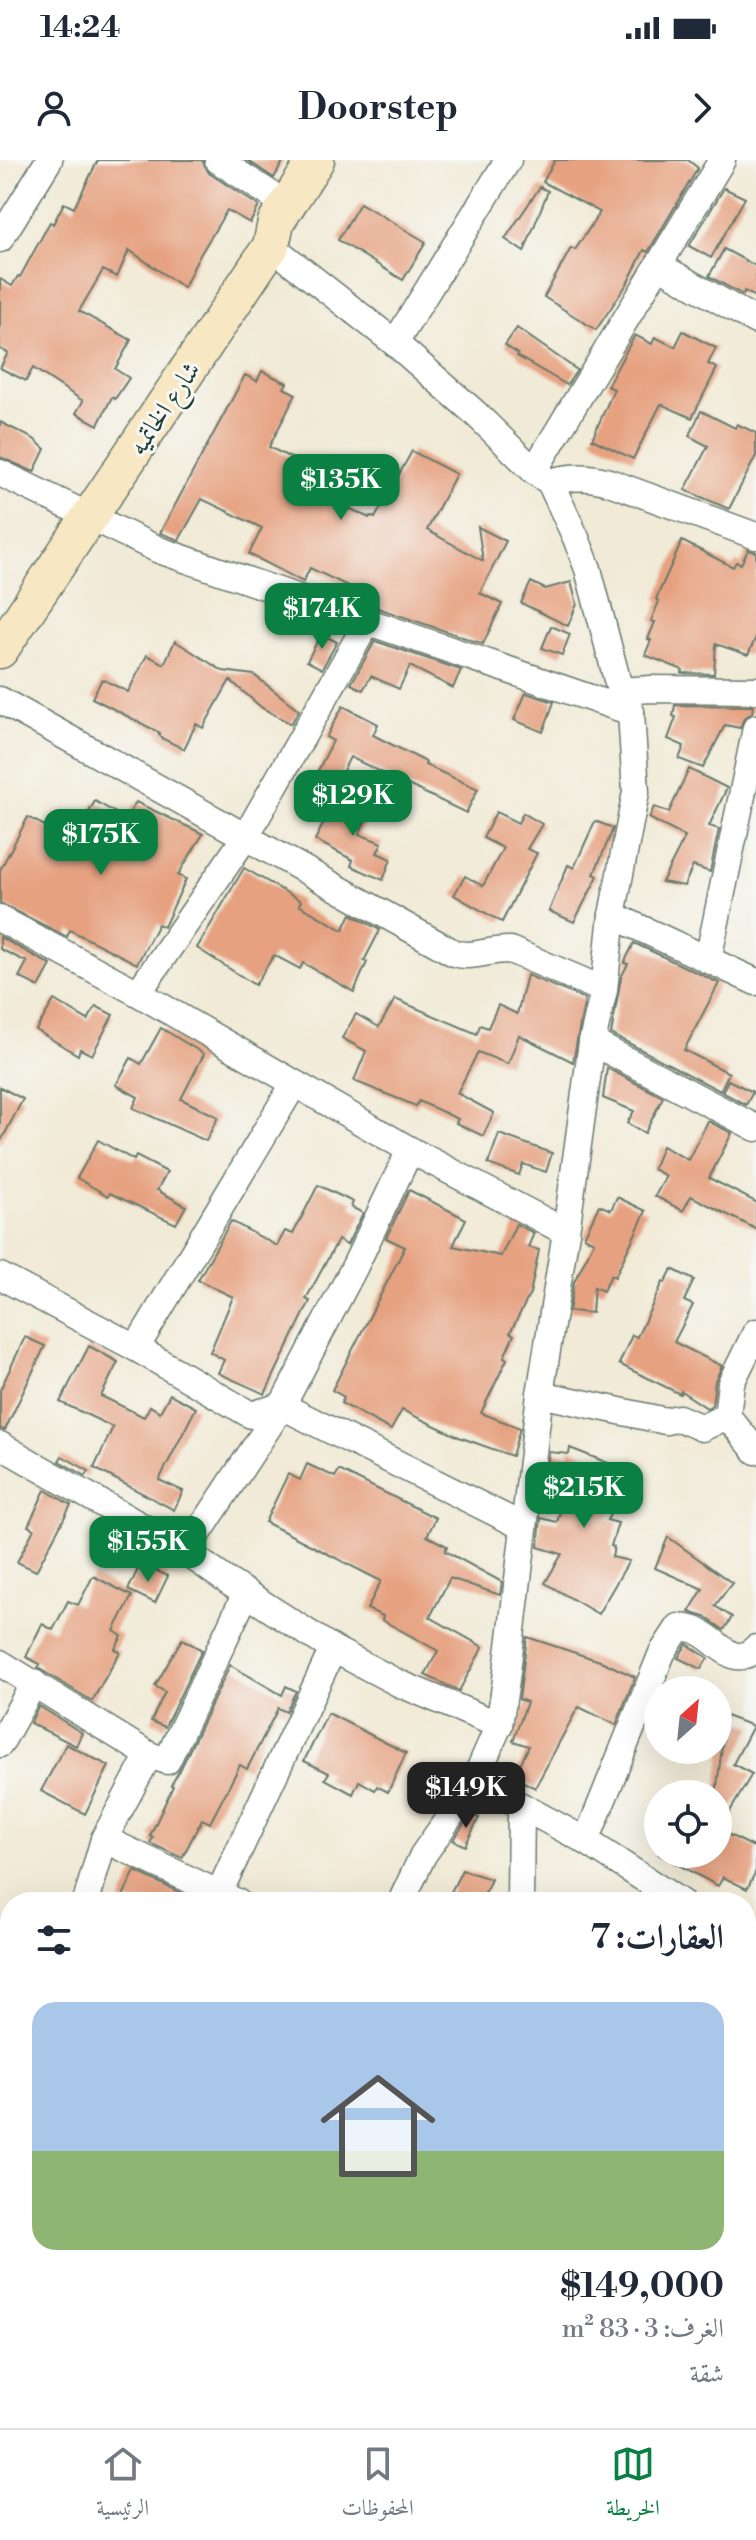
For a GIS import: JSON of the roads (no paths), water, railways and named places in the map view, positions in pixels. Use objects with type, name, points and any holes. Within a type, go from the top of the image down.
[{"type":"street","points":[[0,239],[49,160]]},
{"type":"street","points":[[218,160],[287,205]]},
{"type":"street","name":"شارع الخاتميه","points":[[0,650],[271,246],[276,222],[316,160]]},
{"type":"street","points":[[395,343],[508,160]]},
{"type":"street","points":[[542,476],[658,265],[722,160]]},
{"type":"street","points":[[271,246],[395,343],[542,476],[576,538],[588,569],[626,702],[636,792],[612,915],[604,990],[592,1042],[540,1394],[499,1725],[474,1782],[423,1855],[406,1892]]},
{"type":"street","points":[[658,265],[756,321]]},
{"type":"street","points":[[0,473],[159,550],[368,621],[626,702],[651,689],[756,690]]},
{"type":"street","points":[[542,476],[590,477],[756,536]]},
{"type":"street","points":[[138,993],[246,836],[368,621]]},
{"type":"street","points":[[0,700],[454,953],[465,957],[499,949],[510,950],[604,990]]},
{"type":"street","points":[[708,960],[756,728]]},
{"type":"street","points":[[612,915],[756,982]]},
{"type":"street","points":[[0,919],[138,993],[410,1150],[566,1232]]},
{"type":"street","points":[[592,1042],[756,1128]]},
{"type":"street","points":[[136,1348],[294,1084]]},
{"type":"street","points":[[186,1552],[282,1406],[355,1266],[410,1150]]},
{"type":"street","points":[[0,1276],[136,1348],[251,1415],[282,1406],[524,1527]]},
{"type":"street","points":[[756,1332],[731,1383],[727,1416],[756,1451]]},
{"type":"street","points":[[540,1394],[666,1421],[679,1418],[702,1428],[727,1416]]},
{"type":"street","points":[[0,1445],[186,1552],[333,1649],[398,1683],[499,1725]]},
{"type":"street","points":[[0,1663],[149,1755],[167,1761],[246,1593]]},
{"type":"street","points":[[586,1841],[662,1653],[679,1627],[695,1629],[732,1657],[744,1657],[756,1648]]},
{"type":"street","points":[[230,1892],[333,1649]]},
{"type":"street","points":[[0,1744],[34,1683]]},
{"type":"street","points":[[89,1892],[104,1839],[149,1755]]},
{"type":"street","points":[[474,1782],[586,1841],[665,1892]]},
{"type":"street","points":[[520,1892],[521,1806]]},
{"type":"street","points":[[104,1839],[217,1892]]}]
